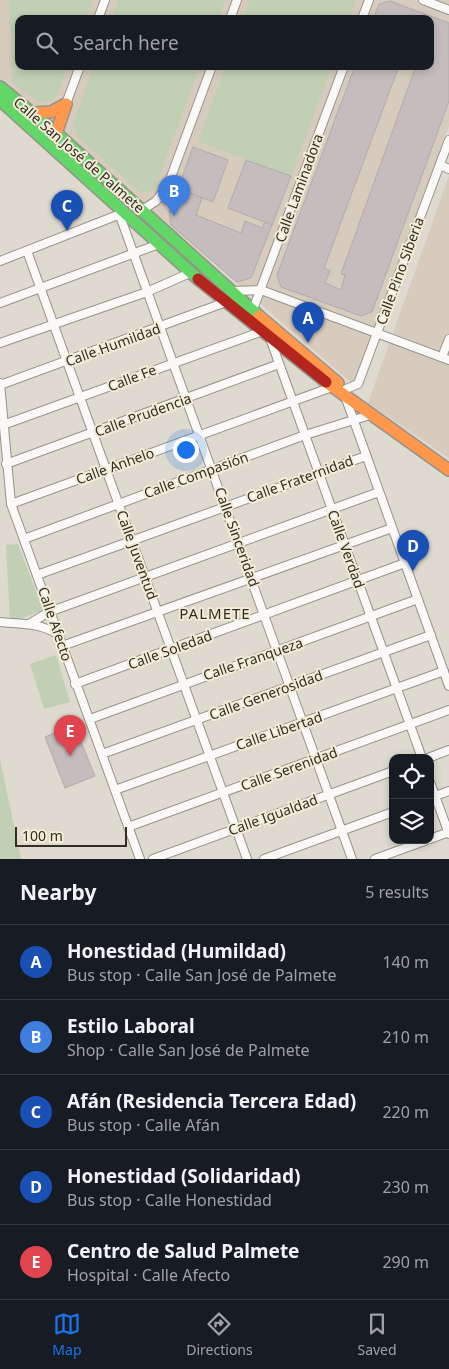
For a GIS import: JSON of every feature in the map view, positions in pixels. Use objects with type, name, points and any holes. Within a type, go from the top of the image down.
[{"type":"street","points":[[99,15],[105,0]]},
{"type":"street","points":[[231,15],[237,0]]},
{"type":"street","points":[[363,15],[368,0]]},
{"type":"street","points":[[423,0],[449,10]]},
{"type":"street","points":[[54,149],[55,132],[79,70]]},
{"type":"street","points":[[0,261],[122,214],[142,211],[156,201],[168,186],[211,70]]},
{"type":"street","name":"Calle Laminadora","points":[[252,310],[262,290],[343,70]]},
{"type":"street","name":"Calle San José de Palmete","points":[[0,87],[34,113],[370,415],[449,470]]},
{"type":"street","name":"Calle San José de Palmete","points":[[0,100],[122,214],[260,332],[332,387],[345,393],[382,423]]},
{"type":"street","points":[[34,113],[44,115],[55,112],[66,104]]},
{"type":"street","name":"Calle Pino Siberia","points":[[345,393],[358,384],[449,140]]},
{"type":"street","points":[[440,165],[449,169]]},
{"type":"street","points":[[122,214],[167,234]]},
{"type":"street","name":"Calle Sinceridad","points":[[122,214],[147,292],[352,859]]},
{"type":"street","points":[[0,303],[40,290],[159,244]]},
{"type":"street","name":"Calle Juventud","points":[[27,251],[247,859]]},
{"type":"street","points":[[0,343],[147,292],[192,272]]},
{"type":"street","points":[[232,291],[262,290],[446,359],[449,339]]},
{"type":"street","name":"Calle Humildad","points":[[0,384],[67,362],[226,302]]},
{"type":"street","points":[[251,324],[252,310]]},
{"type":"street","name":"Calle Fe","points":[[3,425],[260,332]]},
{"type":"street","name":"Calle Verdad","points":[[270,340],[421,754]]},
{"type":"street","name":"Calle Prudencia","points":[[6,464],[279,364]]},
{"type":"street","name":"Calle Afecto","points":[[0,384],[11,504],[140,859]]},
{"type":"street","name":"Calle Anhelo","points":[[11,504],[332,387]]},
{"type":"street","points":[[345,393],[449,686]]},
{"type":"street","name":"Calle Compasión","points":[[24,539],[305,435],[370,415]]},
{"type":"street","name":"Calle Fraternidad","points":[[37,575],[366,456]]},
{"type":"street","points":[[29,624],[49,612],[379,492]]},
{"type":"street","points":[[62,646],[392,528]]},
{"type":"street","name":"Calle Soledad","points":[[76,684],[405,563]]},
{"type":"street","name":"Calle Franqueza","points":[[90,719],[183,683],[278,651],[418,599]]},
{"type":"street","points":[[0,622],[29,624],[52,630],[57,634]]},
{"type":"street","name":"Calle Generosidad","points":[[102,754],[431,635]]},
{"type":"street","name":"Calle Libertad","points":[[115,790],[444,671]]},
{"type":"street","name":"Calle Serenidad","points":[[128,827],[449,710]]},
{"type":"street","points":[[434,756],[449,750]]},
{"type":"street","name":"Calle Igualdad","points":[[153,859],[389,772]]},
{"type":"street","points":[[434,797],[449,792]]},
{"type":"street","points":[[434,799],[449,833],[434,838]]},
{"type":"street","points":[[264,859],[389,813]]},
{"type":"street","points":[[375,859],[418,844]]},
{"type":"shaded area","points":[[0,0],[449,0],[449,126],[353,384],[0,79]]},
{"type":"shaded area","points":[[449,176],[449,458],[368,403]]},
{"type":"green space","points":[[9,0],[93,0],[87,15],[15,15],[15,70],[67,70],[55,101],[40,103],[12,82]]},
{"type":"green space","points":[[119,0],[225,0],[219,15],[113,15]]},
{"type":"green space","points":[[250,0],[356,0],[350,15],[244,15]]},
{"type":"green space","points":[[93,70],[199,70],[154,190],[141,193],[77,136],[73,123]]},
{"type":"green space","points":[[225,70],[331,70],[291,176],[198,141]]},
{"type":"green space","points":[[18,544],[43,610],[10,623],[6,545]]},
{"type":"green space","points":[[56,655],[70,702],[44,709],[30,664]]},
{"type":"green space","points":[[0,759],[21,859],[0,859]]},
{"type":"building","points":[[390,1],[428,15],[375,15],[379,4]]},
{"type":"building","points":[[434,17],[449,23],[449,101],[372,312],[361,316],[281,287],[277,275],[354,70],[398,70],[324,268],[330,271],[325,283],[341,290],[345,275],[341,274],[415,70],[434,70]]},
{"type":"building","points":[[193,147],[228,160],[213,202],[178,189]]},
{"type":"building","points":[[246,160],[291,176],[272,225],[228,208]]},
{"type":"building","points":[[178,189],[202,198],[196,215],[241,233],[245,221],[262,228],[265,222],[272,225],[251,278],[237,282],[171,225],[169,212]]},
{"type":"building","points":[[74,725],[95,776],[65,788],[45,737]]},
{"type":"traffic: fast","points":[[0,87],[55,132],[259,316]]},
{"type":"traffic: fast","points":[[0,100],[198,279]]},
{"type":"traffic: slow","points":[[34,113],[51,112],[66,104]]},
{"type":"traffic: slow","points":[[55,137],[66,104]]},
{"type":"traffic: slow","points":[[259,316],[338,383]]},
{"type":"traffic: slow","points":[[326,382],[449,470]]},
{"type":"traffic: jam","points":[[198,279],[326,382]]},
{"type":"place","name":"Estilo Laboral","points":[[174,216]]},
{"type":"place","name":"Afán (Residencia Tercera Edad)","points":[[67,231]]},
{"type":"place","name":"Honestidad (Humildad)","points":[[308,343]]},
{"type":"place","name":"Honestidad (Solidaridad)","points":[[413,571]]},
{"type":"place","name":"Centro de Salud Palmete","points":[[70,756]]},
{"type":"district","name":"PALMETE","points":[[215,614]]}]
